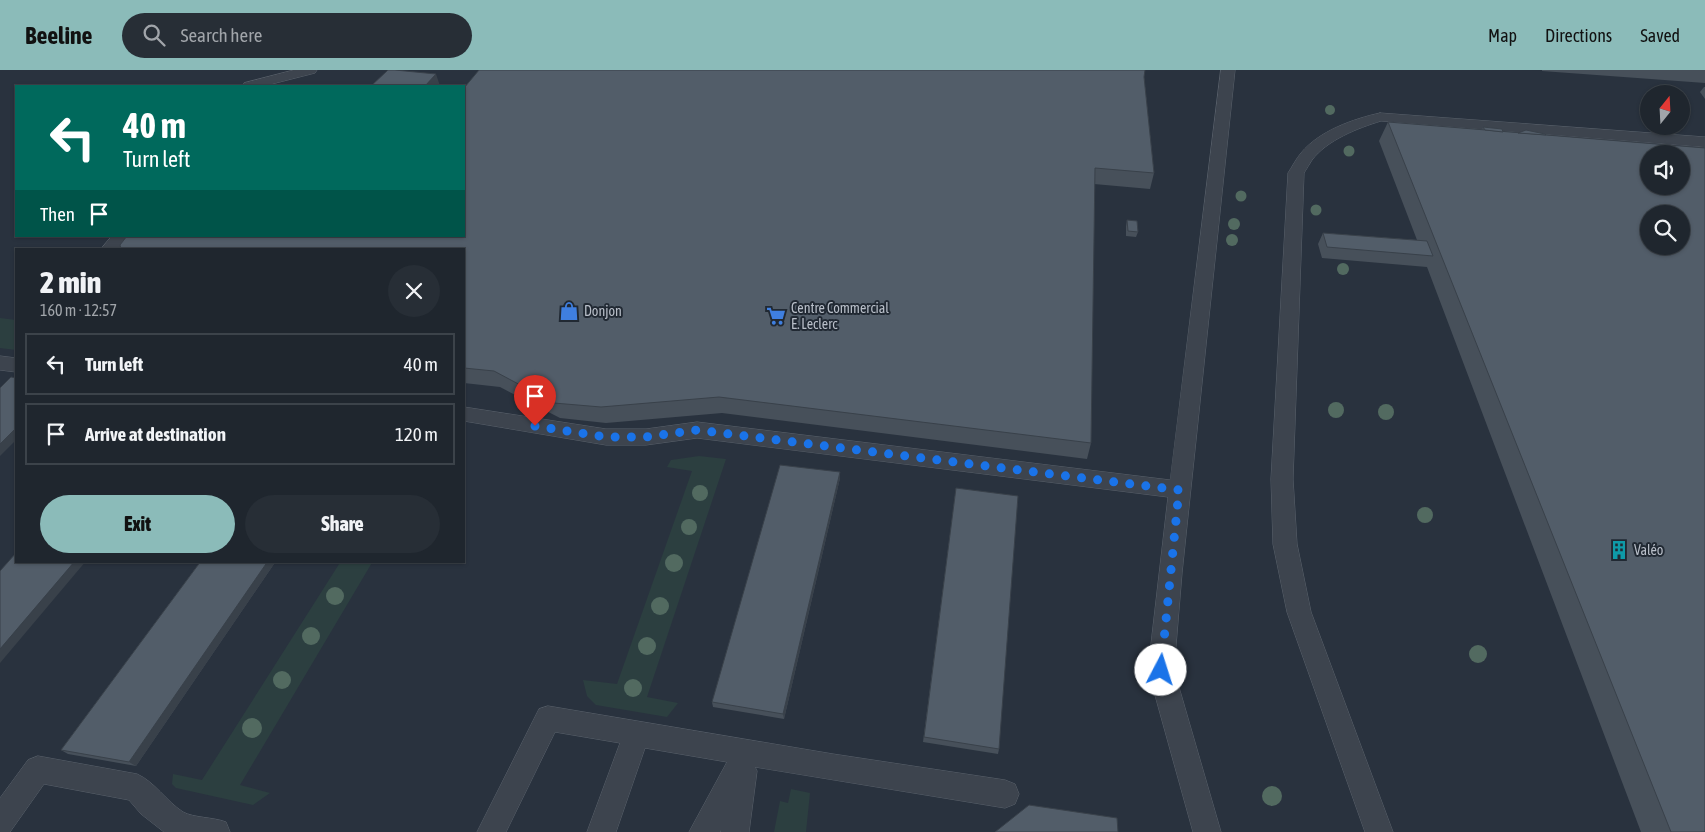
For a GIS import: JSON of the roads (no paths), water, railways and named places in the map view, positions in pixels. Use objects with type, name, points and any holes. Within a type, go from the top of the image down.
[{"type":"lane","points":[[1207,832],[1161,670],[1179,490],[1228,70]]},
{"type":"lane","points":[[253,85],[306,72]]},
{"type":"lane","points":[[288,85],[306,72]]},
{"type":"lane","points":[[1379,832],[1299,612],[1285,544],[1282,479],[1296,173],[1307,156],[1323,142],[1368,120],[1380,118],[1705,142]]},
{"type":"lane","points":[[110,248],[121,237]]},
{"type":"lane","points":[[0,363],[15,365]]},
{"type":"lane","points":[[465,414],[606,437],[646,437],[697,430],[1179,490]]},
{"type":"lane","points":[[493,832],[548,718],[746,751],[862,773],[1005,794]]},
{"type":"lane","points":[[601,832],[637,733]]},
{"type":"lane","points":[[703,832],[713,817],[746,751]]},
{"type":"lane","points":[[735,832],[746,751]]},
{"type":"lane","points":[[0,822],[38,770],[137,788],[151,804],[180,826],[216,832]]},
{"type":"place","name":"Donjon","points":[[569,311]]},
{"type":"place","name":"Centre Commercial E. Leclerc","points":[[776,316]]},
{"type":"place","name":"Valéo","points":[[1619,550]]}]
